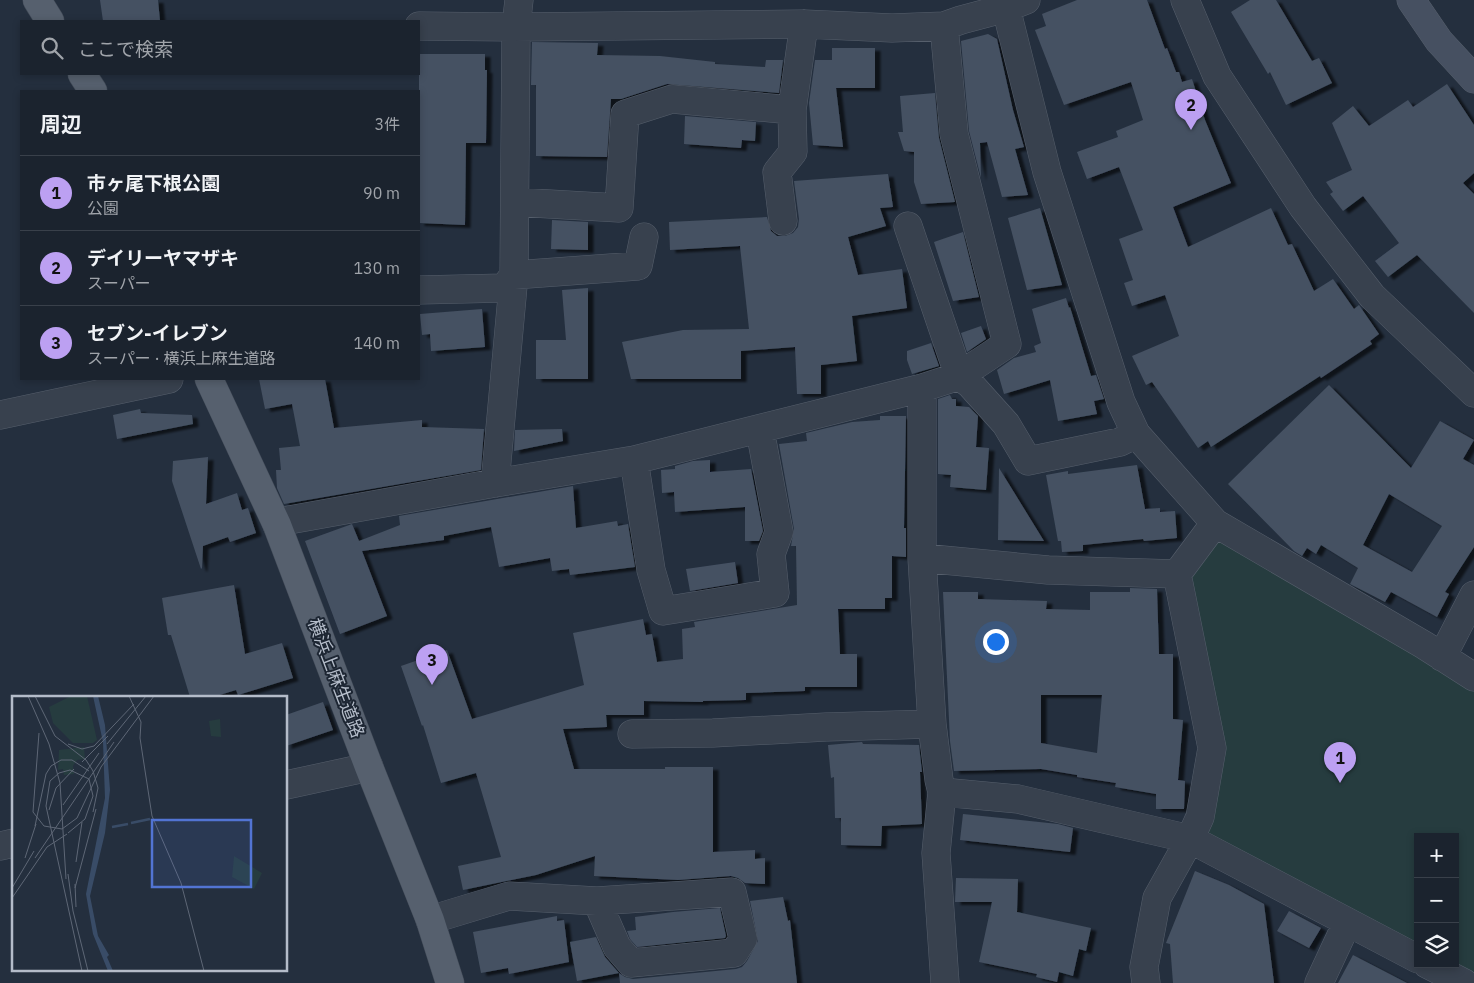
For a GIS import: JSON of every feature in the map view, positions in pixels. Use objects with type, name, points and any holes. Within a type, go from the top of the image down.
[{"type":"main road","points":[[37,0],[49,20]]},
{"type":"main road","points":[[83,75],[92,90]]},
{"type":"main road","name":"横浜上麻生道路","points":[[209,380],[277,525],[369,767],[430,920],[450,983]]},
{"type":"street","points":[[495,483],[514,275],[516,27],[518,0]]},
{"type":"street","points":[[1185,0],[1216,76],[1303,207],[1372,296],[1474,393]]},
{"type":"street","points":[[1411,0],[1439,41],[1474,79]]},
{"type":"street","points":[[420,26],[804,24],[892,28],[944,26],[1016,4],[1047,172],[1121,402],[1136,434],[1215,523],[1474,677]]},
{"type":"street","points":[[783,221],[777,172],[793,152],[792,110],[804,24]]},
{"type":"street","points":[[277,525],[289,520],[634,460],[760,430],[922,388],[959,376],[1007,344],[954,134],[944,26]]},
{"type":"street","points":[[515,202],[619,208],[625,114],[672,99],[792,110]]},
{"type":"street","points":[[908,226],[959,376],[970,384],[1006,424],[1028,461],[1120,442],[1136,434]]},
{"type":"street","points":[[420,290],[504,288],[514,275],[638,266],[644,237]]},
{"type":"street","points":[[0,415],[164,380]]},
{"type":"street","points":[[922,388],[922,558],[932,724],[938,780],[942,792],[936,853],[945,983]]},
{"type":"street","points":[[634,460],[651,570],[664,611],[775,592],[771,554],[779,532],[760,430]]},
{"type":"street","points":[[1146,983],[1144,967],[1157,898],[1190,840],[1200,817],[1212,748],[1177,574],[1215,523]]},
{"type":"street","points":[[922,558],[1048,570],[1177,574]]},
{"type":"street","points":[[1442,657],[1474,595]]},
{"type":"street","points":[[632,734],[713,733],[932,724]]},
{"type":"street","points":[[288,785],[369,767]]},
{"type":"street","points":[[942,792],[1018,799],[1190,840],[1414,957]]},
{"type":"street","points":[[430,920],[509,896],[597,901],[732,892],[743,939],[734,953],[631,963],[617,947],[597,901]]},
{"type":"street","points":[[1319,983],[1347,923]]},
{"type":"street","points":[[1435,968],[1464,983]]},
{"type":"green space","points":[[1215,523],[1474,677],[1474,983],[1459,968],[1459,833],[1414,833],[1414,957],[1190,839],[1212,748],[1177,574]]},
{"type":"building","points":[[100,0],[158,0],[160,20],[103,20]]},
{"type":"building","points":[[1077,0],[1147,0],[1165,49],[1167,48],[1176,72],[1179,72],[1182,82],[1192,79],[1205,120],[1231,183],[1173,207],[1188,247],[1271,208],[1288,245],[1292,244],[1314,291],[1333,279],[1354,309],[1359,305],[1379,334],[1370,341],[1372,344],[1211,447],[1208,441],[1198,448],[1152,382],[1146,385],[1132,356],[1179,336],[1165,295],[1132,306],[1124,283],[1133,280],[1119,239],[1143,230],[1119,167],[1087,179],[1077,152],[1118,137],[1116,131],[1143,120],[1131,82],[1064,105],[1035,30],[1046,26],[1042,14]]},
{"type":"building","points":[[1250,0],[1276,0],[1312,61],[1319,58],[1332,83],[1286,105],[1270,72],[1268,74],[1231,12]]},
{"type":"building","points":[[988,34],[997,39],[1013,110],[1024,147],[1015,149],[1028,195],[1002,197],[987,142],[980,143],[981,178],[969,131],[961,41]]},
{"type":"building","points":[[532,42],[598,43],[597,55],[660,56],[715,62],[715,64],[765,67],[766,60],[783,60],[779,93],[667,84],[621,99],[611,99],[607,157],[536,156],[536,85],[531,85]]},
{"type":"building","points":[[832,48],[875,48],[875,88],[836,88],[843,147],[813,145],[809,103],[815,60],[832,60]]},
{"type":"building","points":[[420,54],[485,54],[485,70],[487,70],[486,143],[466,143],[465,225],[420,223]]},
{"type":"building","points":[[1447,84],[1474,125],[1474,173],[1463,183],[1474,194],[1474,313],[1417,255],[1388,277],[1375,261],[1399,243],[1363,196],[1343,211],[1330,194],[1333,192],[1326,182],[1352,170],[1332,123],[1353,106],[1369,126],[1408,100],[1413,107]]},
{"type":"building","points":[[935,93],[939,138],[955,202],[921,204],[914,182],[914,152],[904,151],[898,132],[903,132],[900,96]]},
{"type":"building","points":[[685,116],[756,122],[755,141],[742,140],[741,148],[684,144]]},
{"type":"building","points":[[888,174],[893,207],[880,208],[886,226],[848,237],[858,275],[902,269],[907,308],[852,316],[857,361],[821,365],[821,394],[797,394],[795,347],[741,351],[741,379],[631,379],[622,342],[683,330],[749,329],[740,246],[670,250],[669,222],[767,217],[771,231],[777,236],[785,236],[793,233],[798,227],[799,219],[794,181]]},
{"type":"building","points":[[1040,208],[1062,285],[1027,290],[1008,218]]},
{"type":"building","points":[[552,220],[588,222],[588,250],[551,249]]},
{"type":"building","points":[[963,232],[979,297],[953,301],[934,242]]},
{"type":"building","points":[[588,288],[588,379],[536,379],[536,340],[566,340],[562,290]]},
{"type":"building","points":[[1066,298],[1091,376],[1096,375],[1104,399],[1094,401],[1097,414],[1058,421],[1050,380],[1004,394],[997,370],[1014,358],[1036,352],[1034,346],[1041,343],[1032,309]]},
{"type":"building","points":[[482,309],[485,347],[431,351],[430,334],[422,335],[420,314]]},
{"type":"building","points":[[981,326],[986,339],[967,352],[961,333]]},
{"type":"building","points":[[931,343],[939,366],[912,374],[907,360],[907,351]]},
{"type":"building","points":[[259,380],[325,380],[334,428],[422,420],[422,427],[484,429],[481,470],[284,504],[277,488],[276,470],[281,470],[279,448],[300,446],[292,404],[265,409]]},
{"type":"building","points":[[1329,385],[1411,468],[1440,421],[1474,440],[1463,459],[1474,465],[1474,547],[1445,592],[1449,594],[1437,617],[1391,592],[1385,602],[1350,584],[1358,568],[1321,545],[1316,554],[1307,548],[1302,556],[1294,551],[1228,484]],"holes":[[[1389,494],[1442,526],[1412,572],[1363,545]]]},
{"type":"building","points":[[950,395],[952,399],[956,399],[956,406],[969,407],[978,416],[976,447],[989,448],[986,490],[950,487],[951,475],[938,474],[938,399]]},
{"type":"building","points":[[140,409],[141,413],[192,415],[193,424],[117,439],[113,415]]},
{"type":"building","points":[[880,416],[906,416],[904,528],[906,528],[906,557],[892,556],[892,598],[885,598],[885,609],[838,609],[840,654],[857,654],[857,687],[805,687],[805,691],[746,693],[746,700],[703,702],[644,701],[644,715],[606,715],[607,727],[563,729],[574,769],[713,767],[713,852],[755,850],[755,859],[765,858],[765,884],[745,883],[731,876],[678,880],[594,876],[595,856],[536,875],[463,890],[458,866],[501,857],[476,773],[441,783],[423,725],[401,666],[447,650],[472,719],[584,685],[573,633],[643,619],[646,635],[652,634],[657,662],[683,659],[682,629],[695,627],[694,622],[797,605],[796,546],[791,546],[794,529],[779,444],[807,441],[806,433],[852,422],[880,420]]},
{"type":"building","points":[[562,429],[563,441],[514,451],[515,430]]},
{"type":"building","points":[[208,457],[206,504],[237,493],[242,510],[248,508],[256,533],[230,542],[228,537],[203,546],[201,569],[172,481],[173,461]]},
{"type":"building","points":[[710,460],[710,472],[751,469],[763,531],[759,541],[745,541],[745,507],[675,512],[674,492],[662,493],[661,470],[675,469],[675,466],[693,461]]},
{"type":"building","points":[[1137,465],[1145,509],[1160,508],[1160,512],[1175,511],[1177,538],[1144,541],[1143,539],[1083,545],[1083,551],[1062,552],[1061,541],[1058,541],[1046,475],[1068,471],[1068,474]]},
{"type":"building","points":[[999,468],[1044,541],[998,540]]},
{"type":"building","points":[[573,486],[576,528],[617,521],[618,526],[628,524],[635,567],[570,575],[569,569],[552,571],[550,558],[499,567],[491,527],[444,536],[444,540],[362,551],[387,616],[340,634],[305,541],[352,524],[359,541],[400,525],[399,516]]},
{"type":"building","points":[[735,562],[738,583],[690,591],[686,569]]},
{"type":"building","points":[[234,585],[245,654],[282,643],[293,678],[238,695],[236,690],[216,696],[190,696],[171,635],[168,635],[162,598]]},
{"type":"building","points":[[1130,588],[1157,589],[1159,654],[1173,654],[1173,719],[1183,720],[1178,780],[1185,781],[1184,809],[1156,809],[1156,794],[1115,787],[1116,783],[1041,769],[954,771],[950,741],[943,592],[978,592],[978,599],[1047,601],[1046,609],[1090,610],[1090,592],[1130,592]],"holes":[[[1041,695],[1102,695],[1097,753],[1041,743]]]},
{"type":"building","points":[[323,702],[333,730],[288,745],[288,714]]},
{"type":"building","points":[[862,742],[863,744],[919,745],[922,772],[920,772],[922,824],[882,826],[881,846],[841,845],[841,818],[835,818],[834,777],[831,778],[828,745]]},
{"type":"building","points":[[963,814],[1058,824],[1073,828],[1070,852],[960,840]]},
{"type":"building","points":[[1195,871],[1229,885],[1264,904],[1274,983],[1173,983],[1170,944],[1166,943]]},
{"type":"building","points":[[956,878],[1018,879],[1017,912],[1091,928],[1086,951],[1079,949],[1073,976],[1059,972],[1057,982],[1036,977],[1037,974],[979,962],[992,902],[955,902]]},
{"type":"building","points":[[783,897],[788,921],[790,920],[797,983],[620,983],[619,973],[633,979],[742,967],[758,941],[750,901]]},
{"type":"building","points":[[720,908],[725,938],[637,947],[630,939],[627,931],[636,930],[635,917]]},
{"type":"building","points":[[1289,911],[1321,928],[1309,948],[1277,931]]},
{"type":"building","points":[[557,916],[557,921],[564,920],[569,962],[509,974],[508,968],[481,973],[473,932]]},
{"type":"building","points":[[596,937],[605,957],[619,973],[577,981],[570,942]]},
{"type":"building","points":[[1353,955],[1407,983],[1338,983]]},
{"type":"place","name":"デイリーヤマザキ","points":[[1191,130]]},
{"type":"place","name":"セブン-イレブン","points":[[432,685]]},
{"type":"place","name":"市ヶ尾下根公園","points":[[1340,783]]}]
